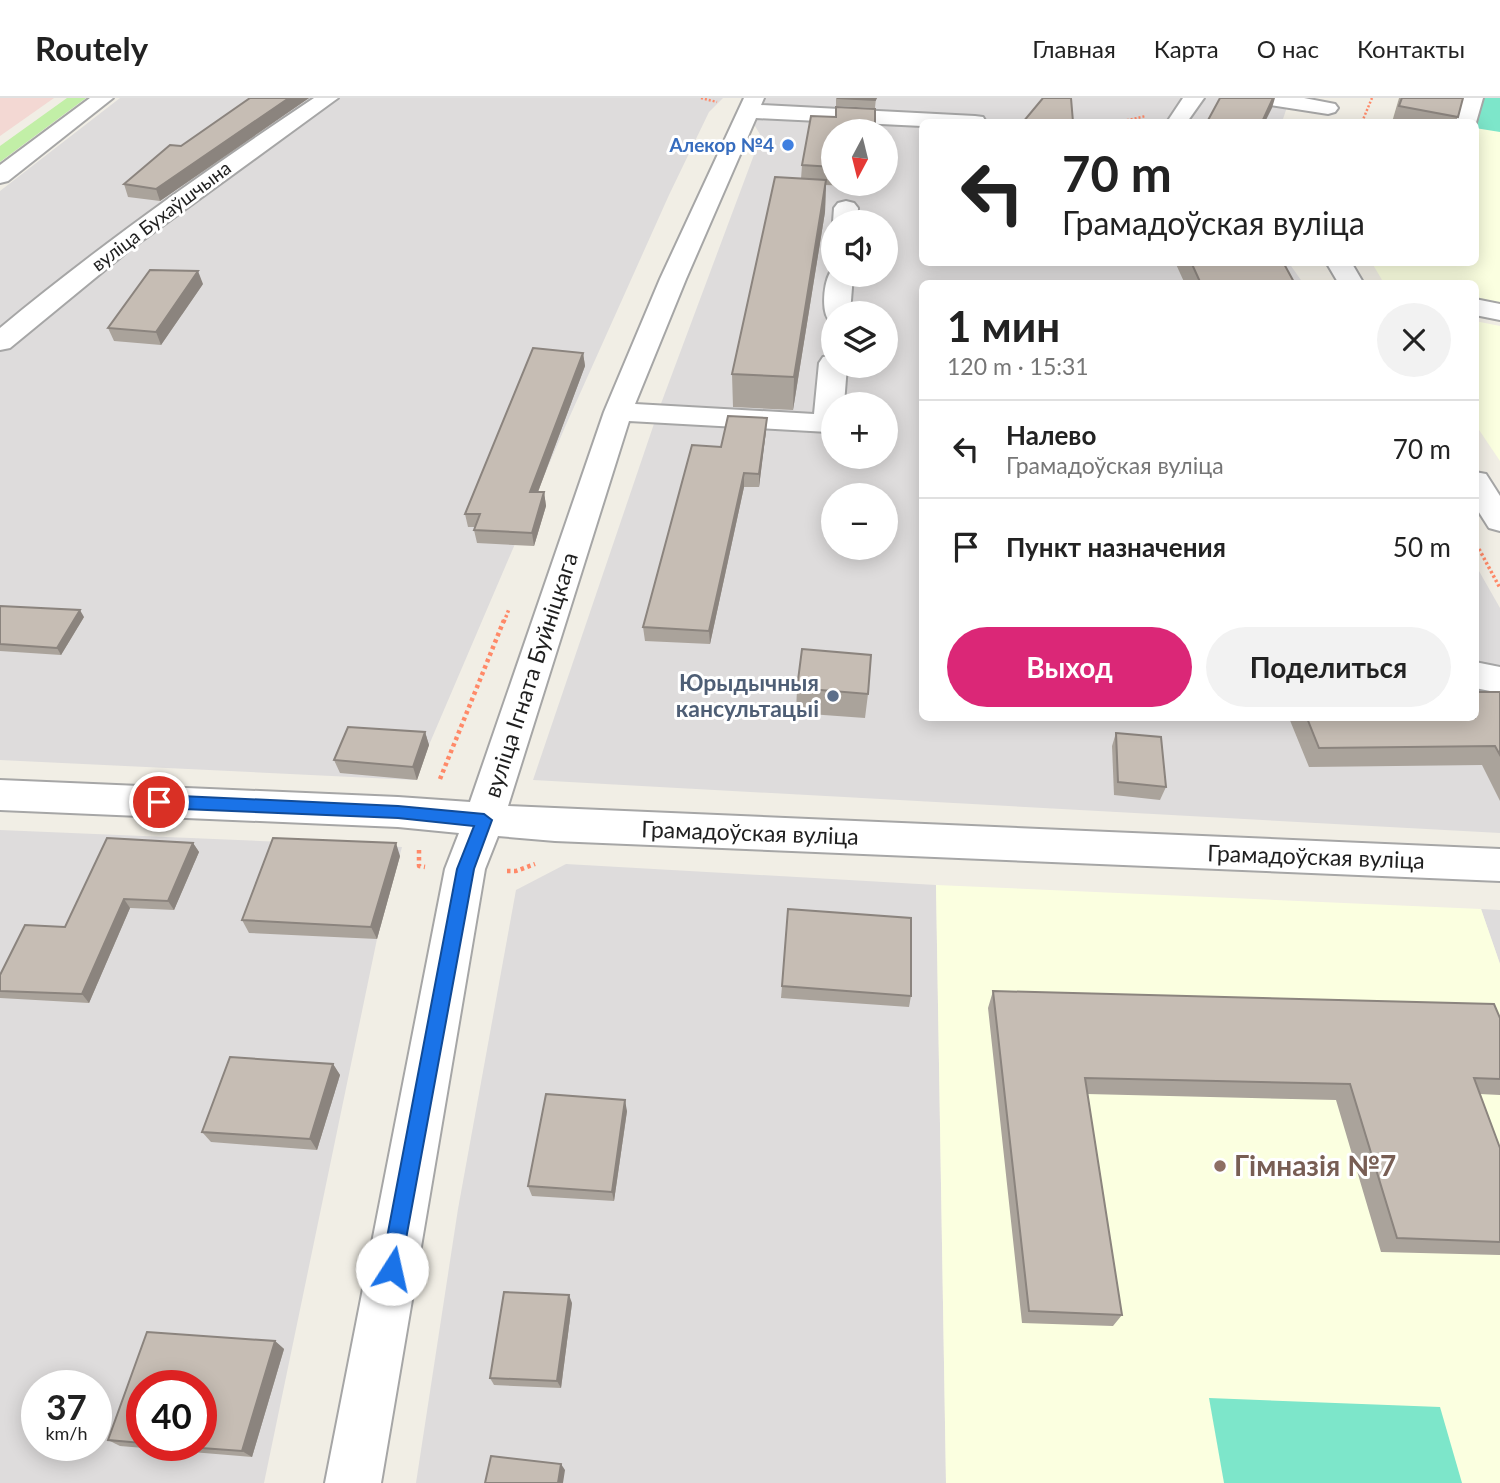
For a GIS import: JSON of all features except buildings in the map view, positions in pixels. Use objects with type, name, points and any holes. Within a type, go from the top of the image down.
[{"type":"street","points":[[0,176],[103,98]]},
{"type":"street","name":"вуліца Бухаўшчына","points":[[0,342],[56,294],[226,166],[328,98]]},
{"type":"street","points":[[1179,119],[1194,98]]},
{"type":"street","points":[[1264,98],[1327,109]]},
{"type":"street","points":[[1468,119],[1473,98]]},
{"type":"street","points":[[750,104],[938,119]]},
{"type":"street","name":"вуліца Ігната Буйніцкага","points":[[353,1483],[465,869],[484,820],[618,412],[750,104]]},
{"type":"street","points":[[1479,308],[1500,312]]},
{"type":"street","points":[[618,412],[828,423],[832,378]]},
{"type":"street","points":[[1479,487],[1500,521]]},
{"type":"street","points":[[1479,676],[1500,680]]},
{"type":"street","name":"Грамадоўская вуліца","points":[[0,795],[398,812],[484,820],[1500,865]]},
{"type":"path","points":[[1363,119],[1371,98]]},
{"type":"path","points":[[1479,549],[1500,587]]},
{"type":"shaded area","points":[[0,98],[54,98],[0,136]]},
{"type":"shaded area","points":[[120,98],[723,98],[709,112],[669,195],[565,427],[414,780],[0,760],[0,191]]},
{"type":"shaded area","points":[[754,98],[1290,98],[1283,119],[919,119],[919,266],[1291,266],[1301,280],[919,280],[919,721],[1479,721],[1479,571],[1500,608],[1500,833],[533,780],[659,409],[761,136],[746,111]]},
{"type":"shaded area","points":[[1399,98],[1500,98],[1500,304],[1479,300],[1479,280],[1382,280],[1374,266],[1479,266],[1479,119],[1393,119]]},
{"type":"shaded area","points":[[1479,322],[1500,326],[1500,461],[1479,430]]},
{"type":"shaded area","points":[[0,830],[402,847],[377,939],[264,1483],[0,1483]]},
{"type":"shaded area","points":[[566,864],[936,885],[946,1483],[416,1483],[458,1209],[516,890]]},
{"type":"shaded area","name":"Гімназія №7","points":[[936,885],[1481,909],[1500,964],[1500,1483],[946,1483]]},
{"type":"shaded area","points":[[1481,909],[1500,910],[1500,964]]},
{"type":"green space","points":[[67,98],[86,98],[0,162],[0,146]]},
{"type":"green space","points":[[1480,98],[1500,98],[1500,132],[1479,129],[1479,119],[1476,119]]},
{"type":"green space","points":[[1209,1398],[1440,1407],[1462,1483],[1224,1483]]},
{"type":"place","name":"Алекор №4","points":[[788,145]]},
{"type":"place","name":"Юрыдычныя кансультацыі","points":[[833,696]]},
{"type":"place","name":"Гімназія №7","points":[[1220,1166]]},
{"type":"route","points":[[159,802],[398,812],[484,820],[465,869],[392,1269]]}]
